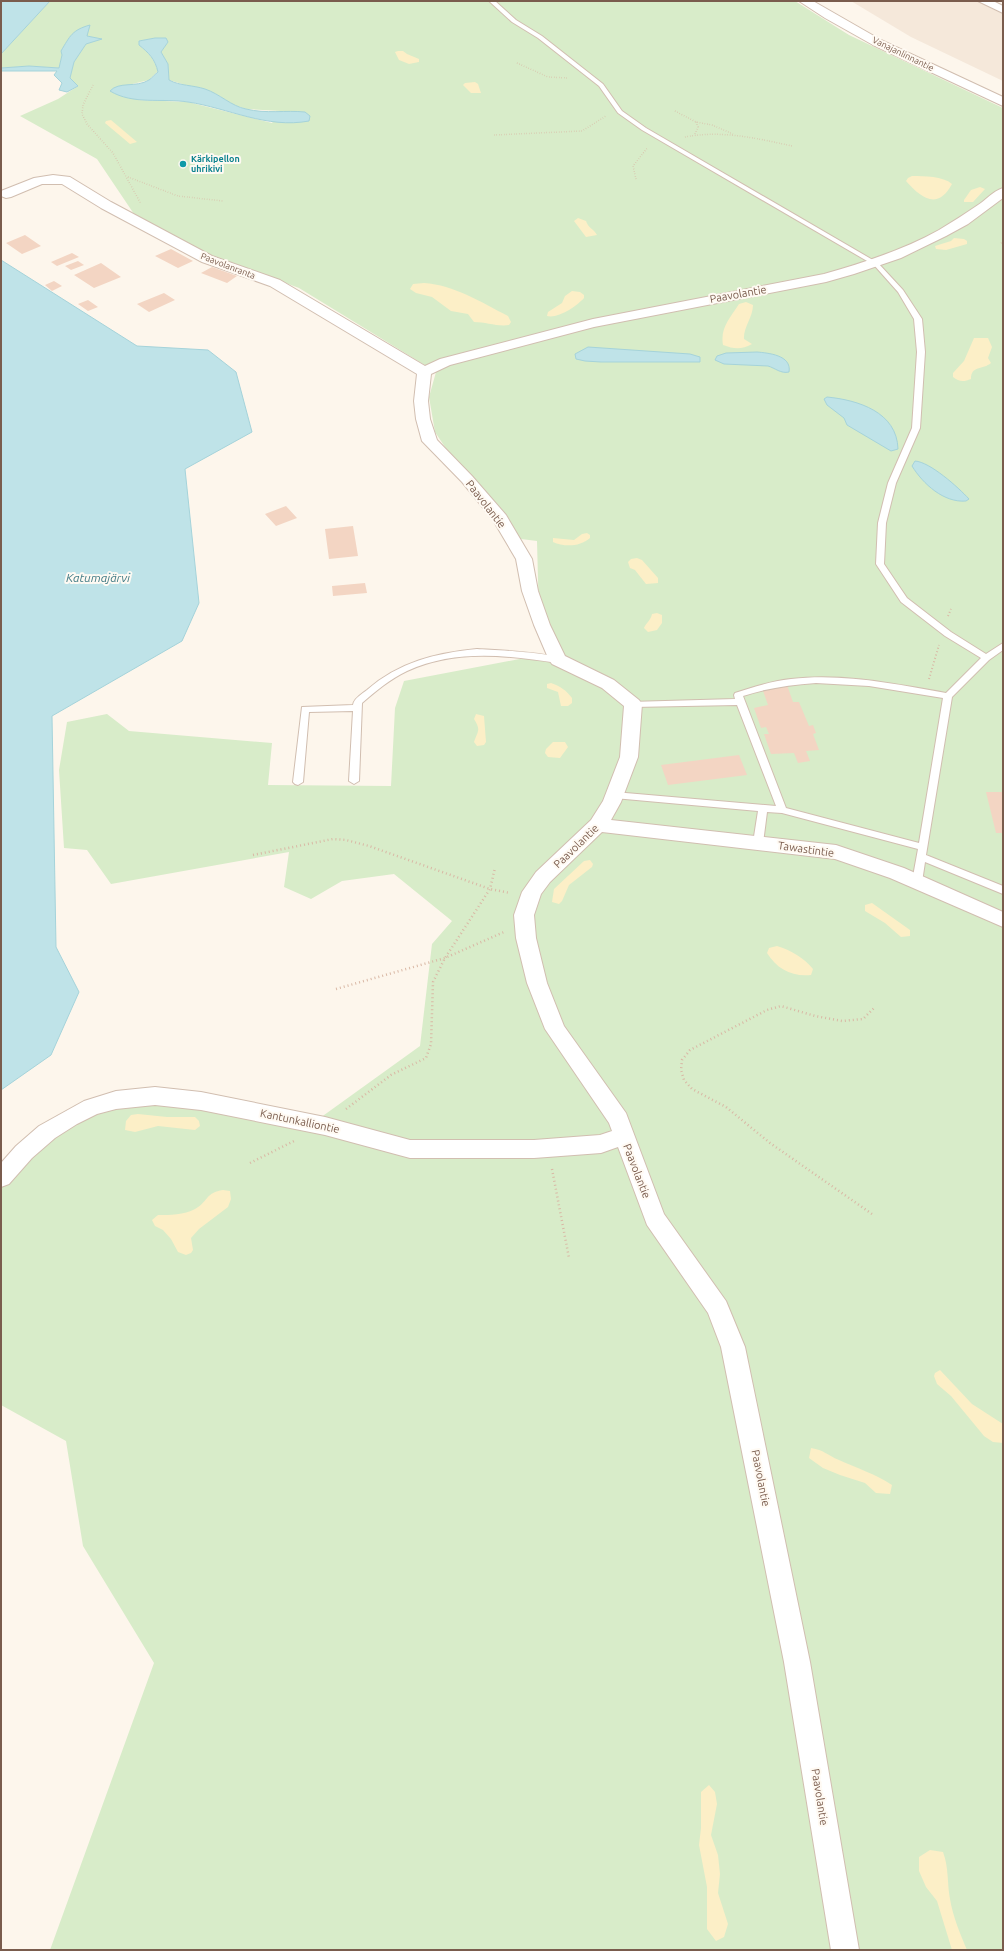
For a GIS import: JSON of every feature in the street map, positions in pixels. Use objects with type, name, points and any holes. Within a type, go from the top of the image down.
[{"type":"street","name":"Vanajanlinnantie","points":[[805,1],[841,23],[1003,102]]},
{"type":"street","points":[[984,1],[1003,10]]},
{"type":"street","name":"Paavolanranta","points":[[6,194],[39,181],[53,179],[65,180],[106,205],[207,259],[275,283],[424,372]]},
{"type":"street","name":"Paavolantie","points":[[558,660],[542,625],[530,591],[524,559],[500,518],[467,479],[430,441],[423,419],[421,401],[424,372],[445,362],[593,323],[826,278],[876,264],[939,235],[969,219],[1003,192]]},
{"type":"street","points":[[558,660],[608,684],[633,704]]},
{"type":"street","name":"Paavolantie","points":[[633,704],[629,757],[614,795],[598,825],[543,877],[532,892],[524,915],[526,938],[536,983],[555,1028],[618,1119],[623,1136],[655,1218],[718,1308],[734,1347],[797,1662],[845,1950]]},
{"type":"street","name":"Tawastintie","points":[[598,825],[836,852],[897,873],[1003,920]]},
{"type":"street","name":"Kantunkalliontie","points":[[1,1178],[24,1152],[47,1132],[69,1118],[91,1107],[116,1100],[155,1096],[201,1100],[325,1126],[410,1149],[548,1148],[601,1144],[623,1136]]},
{"type":"lane","points":[[492,1],[514,21],[540,37],[601,85],[620,112],[644,129],[876,264],[901,290],[918,320],[921,352],[916,428],[892,483],[882,523],[880,564],[904,600],[943,631],[986,658]]},
{"type":"lane","points":[[917,882],[948,696],[986,658],[1003,646]]},
{"type":"lane","points":[[354,781],[358,702],[371,690],[404,668],[449,653],[477,651],[519,653],[558,660]]},
{"type":"lane","points":[[782,810],[738,695],[758,687],[817,679],[848,679],[948,696]]},
{"type":"lane","points":[[633,704],[740,702]]},
{"type":"lane","points":[[298,782],[305,709],[358,708]]},
{"type":"lane","points":[[614,795],[782,810],[923,847]]},
{"type":"lane","points":[[758,843],[763,808]]},
{"type":"lane","points":[[922,857],[1003,890]]},
{"type":"path","points":[[517,63],[548,77],[593,79]]},
{"type":"path","points":[[93,85],[83,105],[82,114],[87,124],[113,153],[120,168],[128,177],[144,210],[148,228]]},
{"type":"path","points":[[494,135],[582,131],[595,124],[602,118],[620,112]]},
{"type":"path","points":[[675,112],[696,122],[712,125],[735,136]]},
{"type":"path","points":[[695,134],[698,127],[696,122]]},
{"type":"path","points":[[636,179],[633,166],[638,156],[648,147],[695,134],[735,136],[792,146]]},
{"type":"path","points":[[128,177],[178,196],[223,201]]},
{"type":"path","points":[[930,693],[928,682],[951,609]]},
{"type":"path","points":[[253,855],[333,839],[346,840],[369,846],[490,889],[510,894],[532,892]]},
{"type":"path","points":[[250,1163],[325,1126],[391,1075],[426,1058],[431,1044],[433,982],[445,958],[490,889],[495,868]]},
{"type":"path","points":[[336,989],[445,958],[524,923]]},
{"type":"path","points":[[872,1214],[770,1144],[726,1107],[692,1089],[684,1080],[681,1070],[682,1060],[690,1050],[767,1010],[781,1006],[815,1016],[842,1021],[864,1018],[874,1008]]},
{"type":"path","points":[[548,1148],[569,1258]]},
{"type":"shaded area","points":[[851,1],[977,1],[1003,14],[1003,81],[911,37]]},
{"type":"green space","points":[[50,1],[795,1],[849,35],[1003,108],[1003,1950],[50,1950],[154,1663],[83,1546],[66,1441],[1,1405],[1,1188],[15,1168],[84,1115],[150,1099],[313,1123],[420,1046],[432,944],[452,921],[394,874],[342,881],[311,899],[284,887],[289,852],[111,884],[87,850],[64,848],[59,770],[67,722],[107,714],[129,731],[272,743],[268,785],[391,786],[395,708],[404,681],[561,651],[539,618],[537,541],[521,539],[445,447],[435,432],[429,397],[436,372],[299,288],[199,251],[136,217],[97,159],[20,116],[58,99],[78,86],[70,78],[74,62],[86,44],[101,39],[87,36],[62,55],[59,68],[29,66],[1,68],[1,54]],"holes":[[[155,38],[168,42],[161,52],[168,64],[169,80],[218,95],[231,104],[246,109],[280,111],[272,123],[188,102],[138,100],[128,85],[149,80],[158,71],[151,56],[139,45],[139,41]]]},
{"type":"sand","points":[[403,51],[419,59],[419,62],[409,64],[399,60],[395,52]]},
{"type":"sand","points":[[475,82],[478,84],[481,93],[471,93],[463,85],[465,83]]},
{"type":"sand","points":[[111,120],[137,142],[130,144],[105,123],[106,121]]},
{"type":"sand","points":[[912,176],[928,176],[944,179],[952,184],[947,192],[941,197],[930,199],[918,193],[906,181]]},
{"type":"sand","points":[[980,187],[985,189],[973,202],[964,202],[971,190]]},
{"type":"sand","points":[[578,218],[586,221],[597,235],[586,237],[574,221]]},
{"type":"sand","points":[[954,238],[964,239],[967,241],[967,244],[946,250],[936,249],[935,246],[951,241]]},
{"type":"sand","points":[[424,283],[446,287],[467,295],[508,316],[511,322],[509,325],[496,325],[474,322],[468,314],[451,311],[432,297],[416,293],[410,289],[413,284]]},
{"type":"sand","points":[[572,291],[580,292],[584,295],[584,298],[577,305],[562,314],[547,316],[548,312],[562,303],[565,296]]},
{"type":"sand","points":[[746,302],[753,305],[753,309],[745,331],[744,339],[752,344],[738,348],[723,345],[722,339],[726,323],[739,304]]},
{"type":"sand","points":[[974,338],[988,338],[992,347],[988,358],[991,363],[975,370],[971,379],[959,381],[953,377],[953,373],[964,361]]},
{"type":"sand","points":[[587,533],[590,535],[590,538],[577,545],[562,545],[553,542],[553,538],[574,540],[582,534]]},
{"type":"sand","points":[[637,558],[642,560],[658,578],[658,583],[646,584],[635,570],[630,568],[628,562],[631,559]]},
{"type":"sand","points":[[657,613],[662,615],[662,623],[657,630],[648,632],[644,628],[652,614]]},
{"type":"sand","points":[[551,683],[560,687],[567,693],[572,698],[572,703],[568,706],[561,706],[558,692],[547,688],[547,684]]},
{"type":"sand","points":[[476,714],[484,716],[486,742],[484,745],[477,746],[474,742],[478,730],[478,726],[474,719]]},
{"type":"sand","points":[[553,742],[565,742],[568,747],[560,758],[548,757],[545,753],[546,749]]},
{"type":"sand","points":[[590,860],[593,864],[592,867],[569,885],[562,901],[559,904],[552,902],[554,889],[584,861]]},
{"type":"sand","points":[[872,903],[910,930],[910,936],[901,937],[885,923],[865,911],[865,905]]},
{"type":"sand","points":[[777,946],[792,952],[806,961],[813,969],[811,975],[798,975],[780,968],[767,953],[769,948]]},
{"type":"sand","points":[[138,1114],[167,1117],[195,1117],[199,1121],[200,1126],[195,1130],[158,1126],[135,1132],[125,1130],[126,1121],[131,1115]]},
{"type":"sand","points":[[223,1190],[230,1191],[231,1199],[228,1207],[199,1229],[191,1238],[193,1250],[191,1253],[186,1255],[178,1252],[171,1239],[163,1230],[155,1226],[152,1220],[158,1215],[177,1214],[191,1211],[199,1207],[213,1193]]},
{"type":"sand","points":[[940,1370],[972,1404],[1003,1424],[1003,1443],[993,1442],[984,1436],[951,1396],[937,1384],[934,1376],[935,1373]]},
{"type":"sand","points":[[811,1448],[822,1451],[886,1481],[892,1485],[890,1494],[876,1493],[865,1483],[823,1468],[809,1458]]},
{"type":"sand","points":[[709,1785],[715,1792],[717,1804],[711,1835],[718,1855],[720,1874],[718,1893],[728,1924],[724,1937],[716,1941],[707,1929],[707,1887],[699,1845],[701,1828],[701,1792]]},
{"type":"sand","points":[[930,1850],[943,1852],[946,1864],[951,1906],[967,1950],[952,1950],[937,1901],[926,1887],[919,1871],[919,1857]]},
{"type":"water","points":[[1,1],[50,1],[1,54]]},
{"type":"water","points":[[90,25],[87,36],[102,39],[86,44],[74,62],[70,78],[78,86],[67,92],[59,90],[62,83],[54,75],[57,71],[1,71],[1,68],[29,66],[59,68],[62,55],[61,51],[69,38],[75,31]]},
{"type":"water","points":[[155,38],[166,38],[168,42],[161,52],[168,64],[169,80],[205,89],[235,105],[246,109],[261,111],[305,112],[310,116],[309,121],[293,123],[263,120],[188,102],[138,100],[110,91],[118,86],[139,84],[149,80],[158,72],[151,57],[139,45],[139,41]]},
{"type":"water","name":"Katumajärvi","points":[[1,260],[137,346],[208,350],[236,372],[252,432],[185,469],[199,603],[182,641],[52,716],[56,947],[79,992],[51,1055],[1,1090]]},
{"type":"water","points":[[588,347],[690,354],[700,357],[700,362],[601,362],[576,359],[575,354]]},
{"type":"water","points":[[757,352],[773,354],[783,358],[789,366],[789,372],[781,372],[768,366],[724,364],[715,360],[717,356],[726,353]]},
{"type":"water","points":[[827,397],[851,401],[874,410],[891,426],[896,436],[898,449],[891,451],[847,425],[844,418],[827,405],[824,399]]},
{"type":"water","points":[[915,461],[921,462],[936,470],[969,499],[966,501],[958,501],[942,496],[928,486],[917,473],[912,466]]},
{"type":"building","points":[[25,235],[41,246],[22,254],[6,243]]},
{"type":"building","points":[[171,249],[193,261],[178,268],[155,256]]},
{"type":"building","points":[[72,253],[79,257],[57,266],[51,262]]},
{"type":"building","points":[[78,261],[84,265],[71,270],[65,266]]},
{"type":"building","points":[[101,263],[121,277],[94,288],[74,275]]},
{"type":"building","points":[[212,267],[237,276],[227,283],[201,273]]},
{"type":"building","points":[[54,281],[62,286],[52,291],[45,285]]},
{"type":"building","points":[[164,293],[175,300],[149,312],[137,304]]},
{"type":"building","points":[[88,300],[98,307],[88,311],[78,304]]},
{"type":"building","points":[[286,506],[297,518],[276,526],[265,514]]},
{"type":"building","points":[[353,526],[358,556],[329,559],[325,529]]},
{"type":"building","points":[[365,583],[367,593],[333,596],[332,586]]},
{"type":"building","points":[[787,685],[793,702],[799,702],[809,726],[813,725],[816,733],[813,734],[819,750],[806,751],[810,761],[798,763],[794,753],[771,754],[764,734],[769,734],[766,727],[761,728],[754,708],[768,705],[762,688]]},
{"type":"building","points":[[739,755],[747,775],[668,785],[661,765]]},
{"type":"building","points":[[986,792],[1003,792],[1003,833],[996,833]]},
{"type":"place","name":"Kärkipellon uhrikivi","points":[[183,164]]}]
